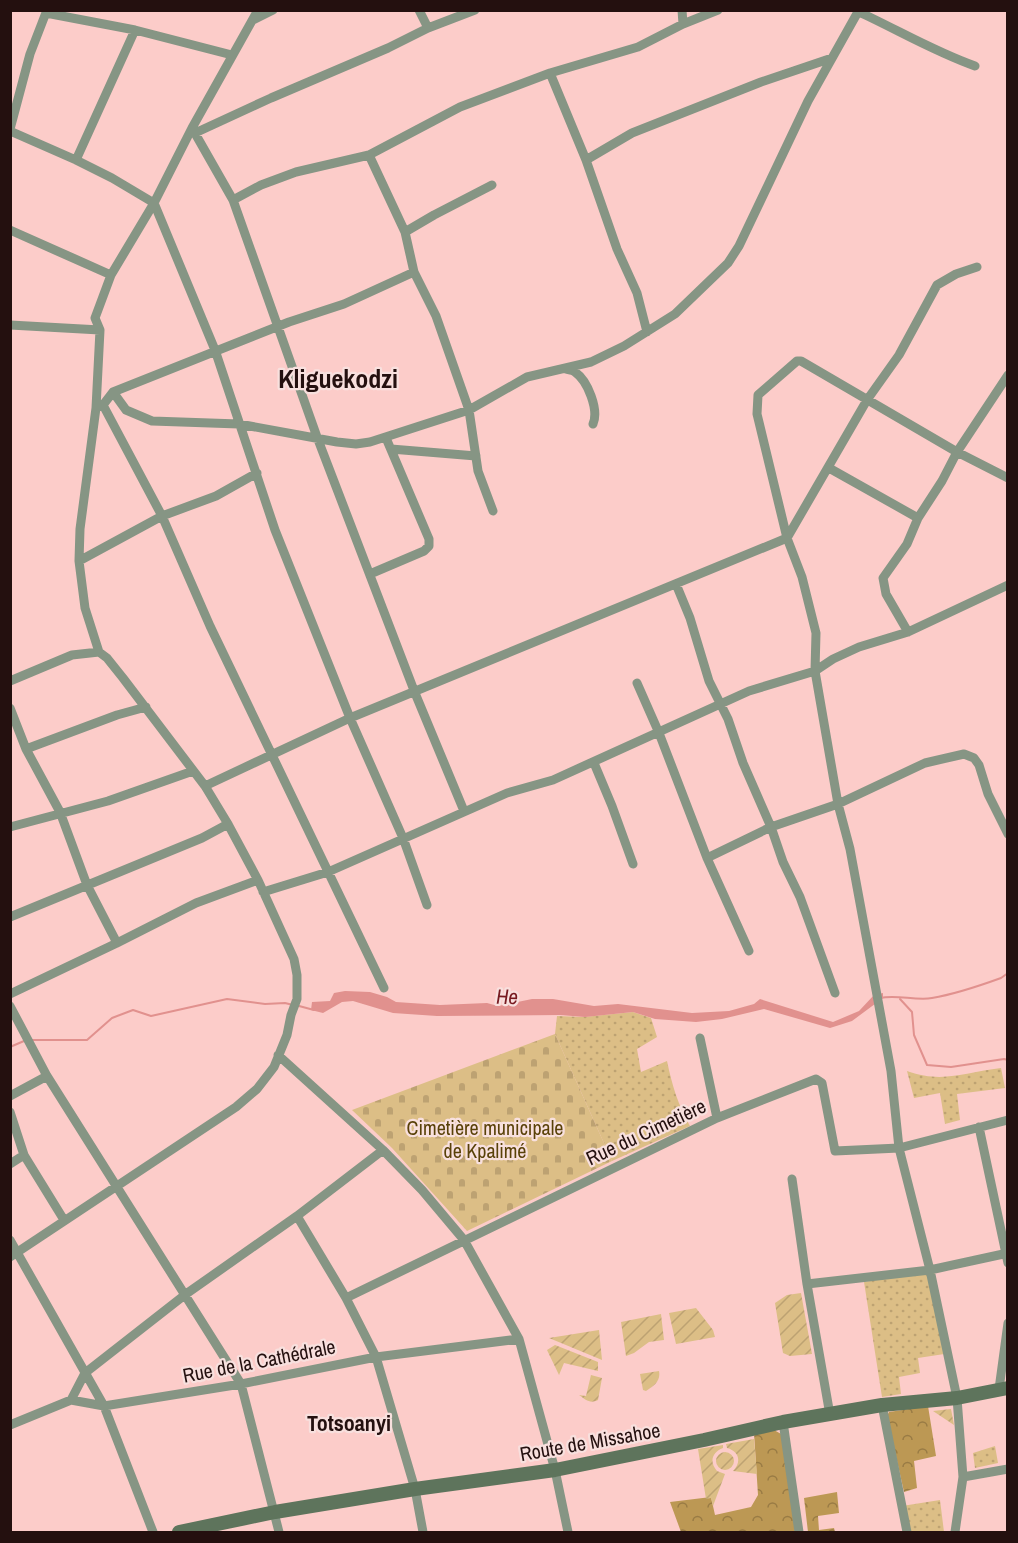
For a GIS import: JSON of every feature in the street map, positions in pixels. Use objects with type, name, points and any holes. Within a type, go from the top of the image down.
[{"type":"main road","name":"Route de Missahoe","points":[[179,1533],[275,1512],[415,1489],[555,1470],[783,1422],[882,1405],[957,1398],[1003,1388]]},
{"type":"street","points":[[14,1255],[236,1107],[257,1089],[273,1067],[287,1035],[296,1003],[297,975],[294,959],[258,879],[228,824],[205,786],[107,658],[99,652],[85,608],[79,561],[80,529],[99,407],[100,330],[95,318],[111,275],[194,130],[258,10]]},
{"type":"street","points":[[252,20],[273,10]]},
{"type":"street","points":[[419,10],[428,28]]},
{"type":"street","points":[[194,130],[388,48],[428,28],[475,10]]},
{"type":"street","points":[[682,10],[683,24]]},
{"type":"street","points":[[233,200],[261,185],[296,172],[369,155],[460,107],[550,73],[638,47],[683,24],[718,10]]},
{"type":"street","points":[[113,392],[126,410],[152,421],[239,424],[356,444],[386,438],[429,421],[469,410],[515,386],[527,377],[591,362],[647,332],[675,314],[722,269],[734,254],[808,101],[859,11],[908,34],[944,55],[975,66]]},
{"type":"street","points":[[232,55],[135,30],[46,12],[30,54],[10,130],[76,160],[154,202],[229,386],[239,424],[275,530],[350,718],[403,838],[427,905]]},
{"type":"street","points":[[76,160],[135,30]]},
{"type":"street","points":[[586,160],[632,133],[761,82],[832,58]]},
{"type":"street","points":[[550,73],[586,160],[617,249],[637,292],[647,332]]},
{"type":"street","points":[[194,130],[233,200],[317,437],[415,693],[464,811]]},
{"type":"street","points":[[369,155],[405,232],[414,272],[436,316],[469,410],[478,471],[493,511]]},
{"type":"street","points":[[405,232],[492,185]]},
{"type":"street","points":[[10,230],[111,275]]},
{"type":"street","points":[[205,786],[350,718],[787,538],[867,400],[899,355],[937,285],[956,274],[976,267]]},
{"type":"street","points":[[99,407],[113,392],[278,326],[344,304],[414,272]]},
{"type":"street","points":[[10,325],[100,330]]},
{"type":"street","points":[[955,1533],[963,1477],[957,1398],[930,1270],[899,1149],[891,1071],[850,849],[838,804],[816,671],[816,633],[802,577],[787,538],[756,414],[758,395],[793,364],[801,361],[957,452],[1008,478]]},
{"type":"street","points":[[566,369],[576,372],[588,389],[595,407],[594,424]]},
{"type":"street","points":[[908,632],[886,594],[883,578],[907,544],[918,518],[942,481],[957,452],[1008,375]]},
{"type":"street","points":[[99,407],[162,516],[210,626],[384,988]]},
{"type":"street","points":[[370,574],[424,551],[429,546],[429,539],[386,438]]},
{"type":"street","points":[[391,450],[476,456]]},
{"type":"street","points":[[829,468],[918,518]]},
{"type":"street","points":[[79,561],[162,516],[216,496],[257,473]]},
{"type":"street","points":[[676,584],[690,618],[709,681],[721,704],[783,862],[800,897],[835,993]]},
{"type":"street","points":[[263,892],[328,872],[507,793],[553,780],[749,691],[816,671],[833,659],[859,647],[908,632],[1008,585]]},
{"type":"street","points":[[10,681],[72,655],[99,652]]},
{"type":"street","points":[[637,683],[659,733],[707,858],[749,951]]},
{"type":"street","points":[[10,708],[26,749],[60,812],[87,885],[117,943]]},
{"type":"street","points":[[26,749],[117,715],[146,708]]},
{"type":"street","points":[[707,858],[771,827],[838,804],[925,763],[964,754],[974,758],[979,765],[988,795],[1008,834]]},
{"type":"street","points":[[594,763],[633,864]]},
{"type":"street","points":[[10,826],[108,801],[193,771]]},
{"type":"street","points":[[10,917],[228,824]]},
{"type":"street","points":[[10,994],[196,903],[258,879]]},
{"type":"street","points":[[10,1006],[47,1076],[241,1384],[279,1533]]},
{"type":"street","points":[[700,1038],[717,1118]]},
{"type":"street","points":[[278,1055],[383,1150],[422,1190],[464,1239],[519,1339],[555,1470],[568,1533]]},
{"type":"street","points":[[10,1096],[47,1076]]},
{"type":"street","name":"Rue du Cimetière","points":[[346,1298],[717,1118],[816,1078],[822,1083],[835,1151],[899,1149]]},
{"type":"street","points":[[10,1112],[24,1155],[64,1220]]},
{"type":"street","points":[[899,1149],[1008,1120]]},
{"type":"street","points":[[807,1284],[930,1270],[1007,1257],[979,1127]]},
{"type":"street","points":[[10,1425],[71,1400],[85,1373],[186,1294],[297,1216],[383,1150]]},
{"type":"street","points":[[10,1164],[24,1155]]},
{"type":"street","points":[[792,1179],[807,1284],[830,1415]]},
{"type":"street","points":[[297,1216],[346,1298],[376,1357],[415,1489],[423,1533]]},
{"type":"street","points":[[10,1240],[14,1255],[104,1406],[153,1533]]},
{"type":"street","points":[[1003,1388],[1008,1323]]},
{"type":"street","name":"Rue de la Cathédrale","points":[[71,1400],[104,1406],[241,1384],[376,1357],[519,1339]]},
{"type":"street","points":[[882,1405],[907,1533]]},
{"type":"street","points":[[783,1422],[799,1533]]},
{"type":"street","points":[[963,1477],[1008,1469]]},
{"type":"green space","points":[[633,1012],[651,1018],[657,1037],[637,1049],[641,1072],[667,1061],[676,1095],[690,1126],[612,1161],[555,1034],[557,1016],[584,1017]]},
{"type":"green space","name":"Cimetière municipale de Kpalimé","points":[[555,1034],[612,1161],[467,1231],[392,1148],[352,1110]]},
{"type":"green space","points":[[1001,1068],[1005,1088],[957,1094],[960,1120],[945,1124],[940,1093],[914,1098],[907,1071],[932,1077],[943,1077]]},
{"type":"green space","points":[[934,1270],[951,1353],[918,1358],[920,1373],[899,1377],[901,1394],[882,1397],[864,1282]]},
{"type":"green space","points":[[801,1293],[812,1354],[790,1356],[783,1353],[775,1303],[787,1295]]},
{"type":"green space","points":[[696,1308],[713,1330],[715,1337],[676,1344],[669,1313]]},
{"type":"green space","points":[[661,1314],[664,1340],[649,1342],[626,1356],[621,1322]]},
{"type":"green space","points":[[599,1330],[602,1360],[549,1338]]},
{"type":"green space","points":[[555,1345],[598,1362],[598,1371],[564,1363],[559,1375],[547,1350]]},
{"type":"green space","points":[[659,1371],[656,1383],[646,1391],[643,1390],[640,1374]]},
{"type":"green space","points":[[591,1375],[602,1378],[598,1400],[593,1402],[579,1395],[586,1396]]},
{"type":"green space","points":[[928,1406],[936,1456],[914,1461],[917,1488],[904,1492],[887,1416],[889,1412]]},
{"type":"green space","points":[[951,1409],[954,1425],[933,1411]]},
{"type":"green space","points":[[774,1430],[783,1435],[795,1532],[681,1532],[670,1502],[711,1497],[715,1515],[751,1507],[758,1495],[754,1433]]},
{"type":"green space","points":[[754,1439],[757,1474],[733,1471],[738,1464],[738,1457],[727,1448],[726,1444]]},
{"type":"green space","points":[[723,1445],[723,1448],[716,1452],[712,1461],[717,1471],[725,1474],[713,1506],[711,1498],[706,1499],[698,1449]]},
{"type":"green space","points":[[995,1446],[998,1463],[975,1468],[973,1453]]},
{"type":"green space","points":[[721,1452],[729,1452],[734,1457],[732,1468],[721,1470],[716,1465],[716,1457]]},
{"type":"green space","points":[[837,1492],[839,1513],[818,1516],[819,1530],[834,1528],[835,1532],[808,1532],[804,1498]]},
{"type":"green space","points":[[940,1500],[944,1532],[906,1532],[902,1506]]},
{"type":"shaded area","points":[[370,992],[396,1002],[440,1005],[487,1003],[498,1006],[532,999],[553,999],[594,1006],[618,1004],[692,1013],[729,1011],[754,1004],[760,999],[833,1022],[859,1011],[874,995],[883,993],[883,998],[852,1021],[830,1028],[764,1009],[722,1019],[696,1022],[655,1019],[633,1012],[585,1017],[560,1015],[437,1016],[393,1013],[353,1001],[342,1002],[323,1013],[311,1010],[312,1002],[330,1001],[334,993]]},
{"type":"waterway","name":"He","points":[[880,998],[926,999],[959,992],[1001,978],[1008,973]]},
{"type":"waterway","name":"He","points":[[30,1040],[87,1040],[112,1018],[133,1010],[151,1016],[227,999],[293,1005]]},
{"type":"waterway","points":[[900,999],[912,1012],[914,1035],[927,1065],[951,1067],[1008,1060]]},
{"type":"waterway","name":"He","points":[[299,1006],[314,1010]]},
{"type":"waterway","name":"He","points":[[10,1047],[24,1041]]},
{"type":"district","name":"Kliguekodzi","points":[[338,379]]},
{"type":"district","name":"Totsoanyi","points":[[349,1423]]}]
